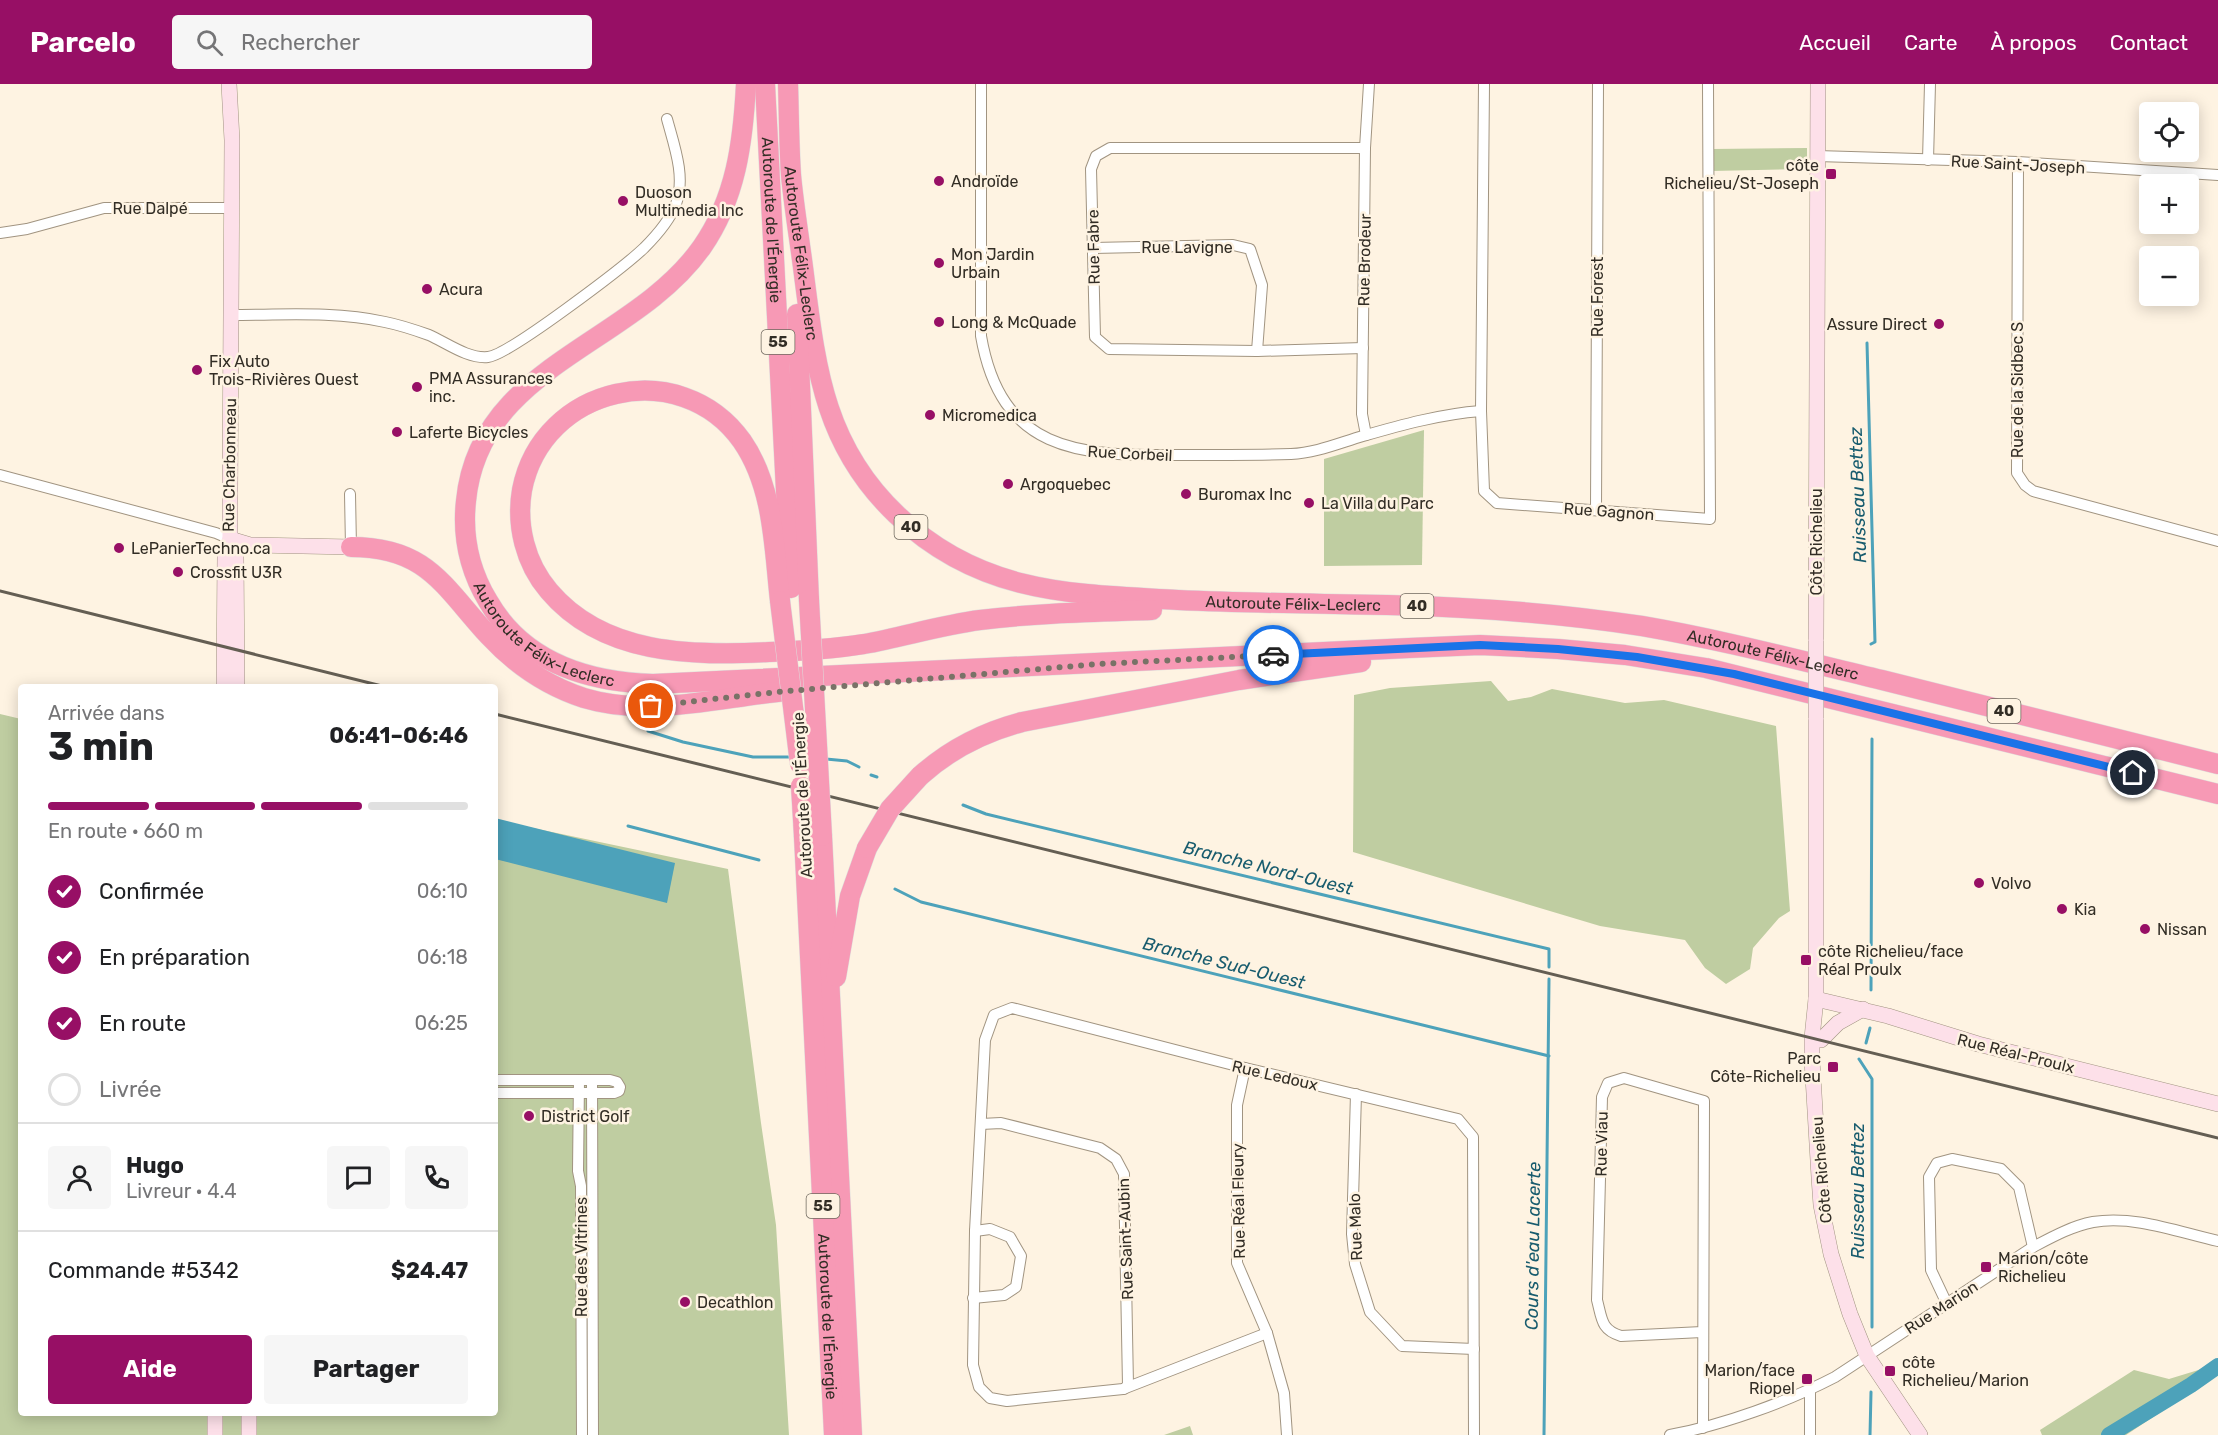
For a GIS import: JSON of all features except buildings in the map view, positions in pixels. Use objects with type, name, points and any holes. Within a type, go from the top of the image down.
[{"type":"highway","name":"Autoroute Félix-Leclerc","points":[[746,84],[742,142],[735,177],[719,218],[701,249],[683,271],[654,297],[526,387],[498,417],[482,443],[468,487],[465,527],[472,566],[490,605],[516,637],[544,659],[584,675],[624,683],[676,684],[1409,648],[1510,646],[1603,652],[1706,668],[2218,794]]},
{"type":"highway","name":"Autoroute de l'Énergie","points":[[765,84],[794,600],[800,764],[813,837],[834,1435]]},
{"type":"highway","name":"Autoroute Félix-Leclerc","points":[[788,84],[791,177],[813,348],[824,397],[839,434],[854,462],[877,494],[928,541],[981,571],[1021,584],[1092,595],[1254,604],[1468,608],[1555,614],[1653,628],[1755,649],[2218,764]]},
{"type":"highway","name":"Autoroute de l'Énergie","points":[[791,177],[794,600],[830,1012],[852,1435]]},
{"type":"highway","points":[[794,600],[759,474],[739,436],[722,419],[708,410],[686,398],[662,392],[646,390],[620,392],[596,400],[573,412],[555,428],[537,451],[523,486],[520,519],[525,545],[539,578],[562,605],[584,622],[615,638],[652,648],[708,654],[807,650],[864,644],[987,619],[1254,604]]},
{"type":"highway","points":[[351,547],[385,549],[414,560],[441,581],[490,637],[525,669],[569,692],[614,704],[661,706],[777,692],[1098,664]]},
{"type":"highway","points":[[830,1012],[848,902],[855,876],[867,848],[890,809],[920,776],[945,756],[973,740],[1004,727],[1033,719],[1202,687],[1326,666],[1510,646]]},
{"type":"street","name":"Rue Charbonneau","points":[[0,476],[230,538],[231,116],[229,84]]},
{"type":"street","name":"Rue Corbeil","points":[[981,84],[981,336],[995,385],[1006,405],[1030,428],[1056,443],[1083,451],[1113,455],[1298,453],[1318,450],[1366,435],[1446,415],[1481,411]]},
{"type":"street","name":"Rue Brodeur","points":[[1366,435],[1362,414],[1365,148],[1369,84]]},
{"type":"street","name":"Rue Gagnon","points":[[1484,84],[1481,411],[1485,491],[1497,503],[1710,519],[1708,84]]},
{"type":"street","name":"Rue Forest","points":[[1596,509],[1598,84]]},
{"type":"street","name":"Côte Richelieu","points":[[1818,84],[1816,999],[1812,1038],[1819,1177],[1823,1216],[1831,1254],[1867,1356],[1920,1435]]},
{"type":"street","points":[[1928,160],[1930,84]]},
{"type":"street","points":[[231,315],[327,315],[366,318],[413,329],[476,356],[488,357],[499,354],[518,343],[631,259],[664,225],[674,208],[680,187],[679,169],[667,119]]},
{"type":"street","name":"Rue Fabre","points":[[1364,348],[1257,351],[1109,348],[1095,337],[1091,169],[1096,156],[1110,148],[1365,148]]},
{"type":"street","name":"Rue Saint-Joseph","points":[[1817,156],[2018,162],[2218,175]]},
{"type":"street","name":"Rue de la Sidbec S","points":[[2018,162],[2017,473],[2025,485],[2033,491],[2218,541]]},
{"type":"street","name":"Rue Dalpé","points":[[0,233],[27,229],[104,208],[231,208]]},
{"type":"street","name":"Rue Lavigne","points":[[1093,248],[1233,244],[1250,249],[1262,285],[1257,351]]},
{"type":"street","points":[[230,538],[250,545],[351,547],[350,495]]},
{"type":"street","points":[[224,684],[225,555],[230,538]]},
{"type":"street","points":[[230,538],[236,556],[237,684]]},
{"type":"street","name":"Côte Richelieu","points":[[1816,999],[1821,1040],[1816,1098]]},
{"type":"street","name":"Rue Réal-Proulx","points":[[1816,999],[1898,1018],[1967,1041],[2218,1104]]},
{"type":"street","name":"Rue Ledoux","points":[[1267,1333],[1124,1389],[1007,1401],[990,1398],[979,1387],[974,1365],[975,1231],[985,1040],[993,1015],[1012,1008],[1245,1068],[1458,1119],[1473,1137],[1474,1435]]},
{"type":"street","points":[[1821,1040],[1841,1020],[1863,1009]]},
{"type":"street","name":"Rue Réal Fleury","points":[[1245,1068],[1237,1106],[1237,1263],[1267,1333],[1284,1393],[1287,1435]]},
{"type":"street","name":"Rue Viau","points":[[1702,1332],[1621,1336],[1609,1332],[1602,1322],[1597,1300],[1602,1097],[1608,1083],[1624,1078],[1704,1101],[1703,1428]]},
{"type":"street","points":[[498,1080],[615,1081],[620,1087],[616,1093],[498,1093]]},
{"type":"street","name":"Rue des Vitrines","points":[[579,1080],[582,1435]]},
{"type":"street","name":"Rue des Vitrines","points":[[592,1080],[593,1435]]},
{"type":"street","name":"Rue Malo","points":[[1356,1094],[1352,1234],[1355,1264],[1371,1312],[1402,1346],[1473,1349]]},
{"type":"street","name":"Rue Saint-Aubin","points":[[981,1124],[1001,1123],[1100,1148],[1116,1159],[1124,1174],[1128,1385],[1124,1389]]},
{"type":"street","points":[[1947,1304],[1931,1270],[1929,1177],[1937,1164],[1952,1159],[2001,1169],[2019,1187],[2033,1247]]},
{"type":"street","name":"Rue Marion","points":[[1670,1435],[1703,1428],[1810,1390],[2060,1232],[2094,1222],[2132,1221],[2218,1241]]},
{"type":"street","points":[[973,1298],[1004,1295],[1016,1287],[1021,1256],[1010,1238],[990,1229],[975,1231]]},
{"type":"street","points":[[1810,1390],[1810,1435]]},
{"type":"street","points":[[215,1416],[215,1435]]},
{"type":"street","points":[[249,1416],[249,1435]]},
{"type":"green space","points":[[1807,148],[1807,169],[1712,171],[1712,149]]},
{"type":"green space","points":[[1424,430],[1422,565],[1324,566],[1324,459]]},
{"type":"green space","points":[[1491,681],[1508,701],[1531,697],[1552,689],[1625,703],[1664,700],[1776,726],[1790,911],[1779,918],[1753,948],[1750,969],[1726,984],[1705,968],[1685,940],[1600,926],[1353,852],[1354,695],[1390,688]]},
{"type":"green space","points":[[0,714],[18,718],[18,1416],[498,1416],[498,821],[728,869],[776,1225],[789,1435],[0,1435]]},
{"type":"green space","points":[[2218,1364],[2218,1374],[2126,1435],[2042,1435],[2040,1430],[2134,1370],[2169,1379]]},
{"type":"green space","points":[[1190,1426],[1193,1435],[1164,1435]]},
{"type":"water","points":[[498,819],[675,863],[667,903],[498,860]]},
{"type":"waterway","name":"Ruisseau Bettez","points":[[1867,343],[1875,642],[1871,644]]},
{"type":"waterway","name":"Branche Nord-Ouest","points":[[648,731],[683,742],[753,757],[793,757]]},
{"type":"waterway","name":"Ruisseau Bettez","points":[[1871,990],[1872,739]]},
{"type":"waterway","name":"Branche Nord-Ouest","points":[[826,759],[847,761],[859,767]]},
{"type":"waterway","name":"Branche Nord-Ouest","points":[[871,775],[877,777]]},
{"type":"waterway","name":"Branche Nord-Ouest","points":[[963,805],[986,814],[1549,949],[1549,967]]},
{"type":"waterway","name":"Branche Sud-Ouest","points":[[628,826],[759,860]]},
{"type":"waterway","name":"Branche Sud-Ouest","points":[[895,889],[921,902],[1549,1056]]},
{"type":"waterway","name":"Cours d'eau Lacerte","points":[[1544,1435],[1549,979]]},
{"type":"waterway","name":"Ruisseau Bettez","points":[[1866,1043],[1870,1028]]},
{"type":"waterway","name":"Ruisseau Bettez","points":[[1859,1059],[1872,1079],[1872,1327]]},
{"type":"waterway","points":[[2109,1435],[2218,1366]]},
{"type":"waterway","name":"Ruisseau Bettez","points":[[1870,1435],[1871,1392]]},
{"type":"railway","points":[[0,591],[374,684]]},
{"type":"railway","points":[[498,715],[2218,1138]]},
{"type":"way so far","points":[[651,706],[777,692],[1098,664],[1273,655]]},
{"type":"place","name":"côte Richelieu/St-Joseph","points":[[1831,174]]},
{"type":"place","name":"Androïde","points":[[939,181]]},
{"type":"place","name":"Duoson Multimedia Inc","points":[[623,201]]},
{"type":"place","name":"Mon Jardin Urbain","points":[[939,263]]},
{"type":"place","name":"Acura","points":[[427,289]]},
{"type":"place","name":"Long & McQuade","points":[[939,322]]},
{"type":"place","name":"Assure Direct","points":[[1939,324]]},
{"type":"place","name":"Fix Auto Trois-Rivières Ouest","points":[[197,370]]},
{"type":"place","name":"PMA Assurances inc.","points":[[417,387]]},
{"type":"place","name":"Micromedica","points":[[930,415]]},
{"type":"place","name":"Laferte Bicycles","points":[[397,432]]},
{"type":"place","name":"Argoquebec","points":[[1008,484]]},
{"type":"place","name":"Buromax Inc","points":[[1186,494]]},
{"type":"place","name":"La Villa du Parc","points":[[1309,503]]},
{"type":"place","name":"LePanierTechno.ca","points":[[119,548]]},
{"type":"place","name":"Crossfit U3R","points":[[178,572]]},
{"type":"place","name":"Volvo","points":[[1979,883]]},
{"type":"place","name":"Kia","points":[[2062,909]]},
{"type":"place","name":"Nissan","points":[[2145,929]]},
{"type":"place","name":"côte Richelieu/face Réal Proulx","points":[[1806,960]]},
{"type":"place","name":"Parc Côte-Richelieu","points":[[1833,1067]]},
{"type":"place","name":"District Golf","points":[[529,1116]]},
{"type":"place","name":"Marion/côte Richelieu","points":[[1986,1267]]},
{"type":"place","name":"Decathlon","points":[[685,1302]]},
{"type":"place","name":"côte Richelieu/Marion","points":[[1890,1371]]},
{"type":"place","name":"Marion/face Riopel","points":[[1807,1379]]},
{"type":"route","points":[[1273,655],[1480,645],[1591,651],[1637,657],[1734,674],[2133,773]]}]
